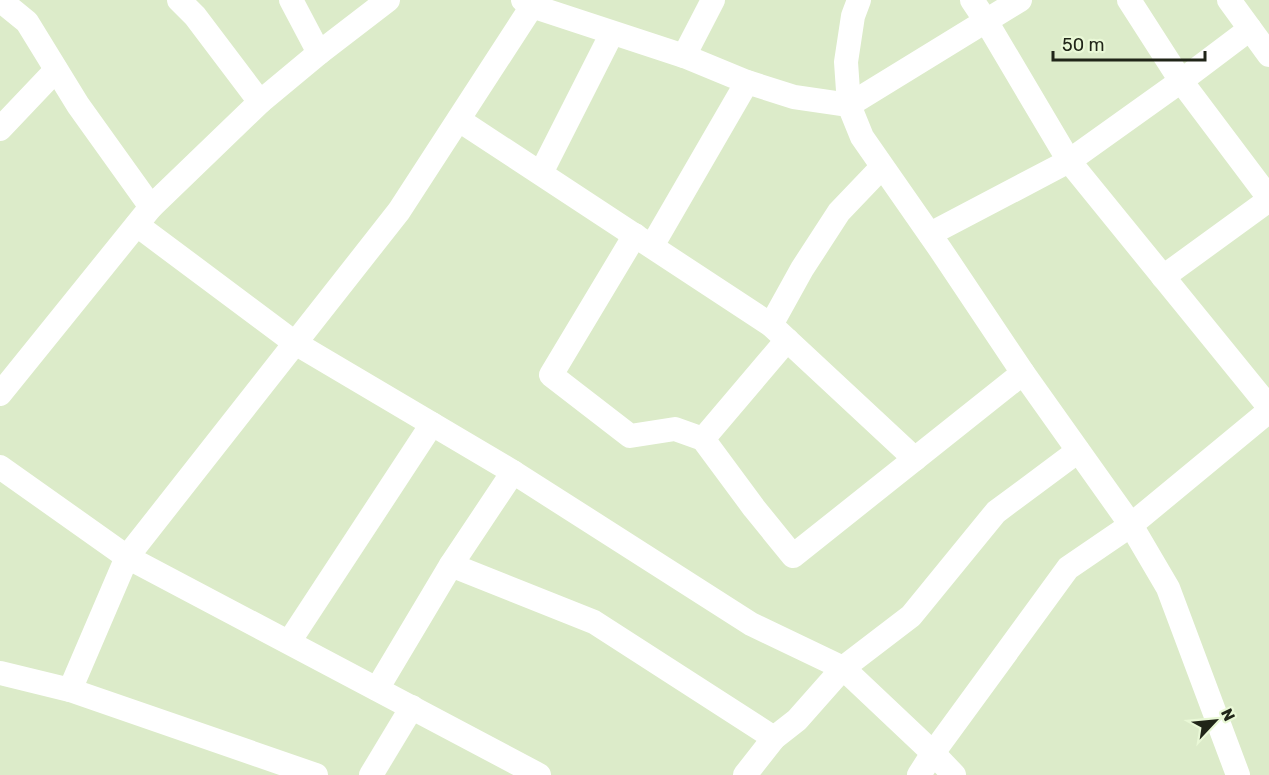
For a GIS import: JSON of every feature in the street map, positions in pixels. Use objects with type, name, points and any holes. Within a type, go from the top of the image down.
[{"type":"street","points":[[0,0],[27,22],[144,216],[296,343],[513,472],[752,624],[843,668],[954,775]]},
{"type":"street","points":[[179,0],[195,16],[260,102]]},
{"type":"street","points":[[291,0],[319,52]]},
{"type":"street","points":[[0,394],[144,216],[260,102],[319,52],[388,0]]},
{"type":"street","points":[[684,56],[713,0]]},
{"type":"street","points":[[859,0],[853,16],[846,62],[849,105],[862,137],[1023,373],[1131,525],[1168,588],[1238,775]]},
{"type":"street","points":[[919,775],[1068,568],[1131,525],[1269,409],[1069,161],[972,0]]},
{"type":"street","points":[[70,690],[127,556],[399,211],[459,120],[530,2],[612,33],[684,56],[747,82],[794,97],[849,105],[1020,0]]},
{"type":"street","points":[[1129,0],[1181,81],[1269,199],[1163,277]]},
{"type":"street","points":[[1229,0],[1269,55]]},
{"type":"street","points":[[930,234],[1069,161],[1250,29]]},
{"type":"street","points":[[541,173],[612,33]]},
{"type":"street","points":[[0,129],[56,70]]},
{"type":"street","points":[[747,82],[644,241],[551,375],[630,436],[675,429],[703,439],[793,556],[1023,373]]},
{"type":"street","points":[[459,120],[779,333],[915,459]]},
{"type":"street","points":[[703,439],[779,333],[802,268],[839,212],[882,167]]},
{"type":"street","points":[[289,642],[432,424]]},
{"type":"street","points":[[745,775],[774,738],[797,720],[843,668],[911,616],[996,512],[1078,451]]},
{"type":"street","points":[[0,467],[127,556],[539,775]]},
{"type":"street","points":[[377,689],[451,566],[513,472]]},
{"type":"street","points":[[451,566],[594,622],[774,738]]},
{"type":"street","points":[[0,673],[70,690],[316,775]]},
{"type":"street","points":[[372,775],[412,707]]}]
